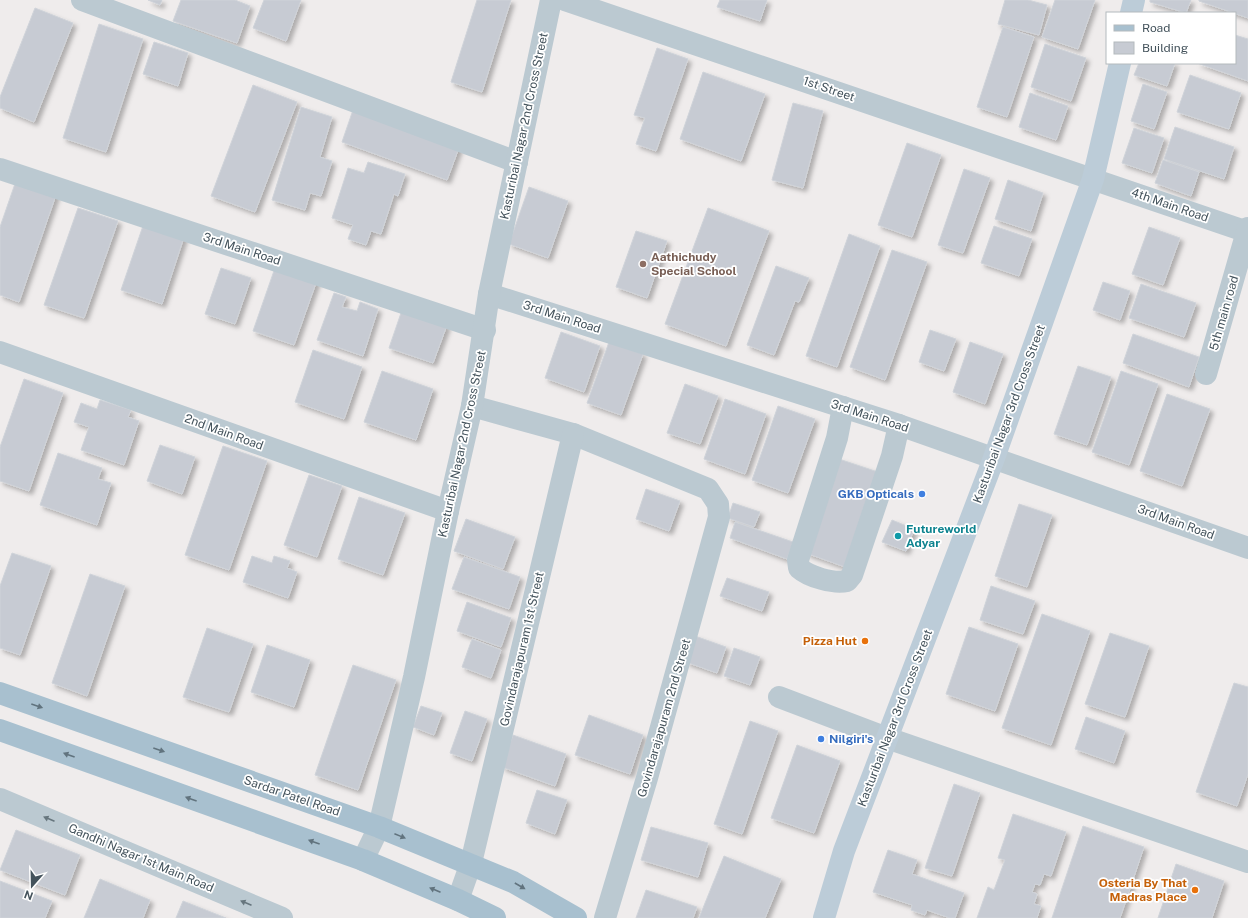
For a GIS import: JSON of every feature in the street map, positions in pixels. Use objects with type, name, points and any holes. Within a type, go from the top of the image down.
[{"type":"main road","name":"Sardar Patel Road","points":[[0,693],[379,827],[513,882],[576,918]]},
{"type":"main road","points":[[0,730],[363,860],[458,900],[495,918]]},
{"type":"street","points":[[82,0],[517,162]]},
{"type":"street","name":"Kasturibai Nagar 2nd Cross Street","points":[[363,860],[379,827],[414,677],[448,511],[472,406],[485,330],[489,294],[551,0]]},
{"type":"street","name":"1st Street","points":[[565,0],[1093,179]]},
{"type":"street","points":[[1131,12],[1134,0]]},
{"type":"street","name":"Kasturibai Nagar 3rd Cross Street","points":[[824,918],[844,851],[994,458],[1093,179],[1120,64]]},
{"type":"street","name":"3rd Main Road","points":[[0,169],[485,330]]},
{"type":"street","name":"4th Main Road","points":[[1093,179],[1248,231]]},
{"type":"street","name":"5th main road","points":[[1206,374],[1248,231]]},
{"type":"street","name":"3rd Main Road","points":[[489,294],[899,425],[1248,548]]},
{"type":"street","name":"2nd Main Road","points":[[0,352],[448,511]]},
{"type":"street","points":[[472,406],[573,434]]},
{"type":"street","points":[[843,407],[837,438],[798,560],[799,568],[804,572],[840,583],[847,581],[852,574],[892,456],[899,425]]},
{"type":"street","name":"Govindarajapuram 2nd Street","points":[[573,434],[708,490],[718,504],[719,517],[647,778],[605,918]]},
{"type":"street","name":"Govindarajapuram 1st Street","points":[[458,900],[471,864],[573,434]]},
{"type":"street","points":[[779,697],[887,738],[1248,862]]},
{"type":"street","name":"Gandhi Nagar 1st Main Road","points":[[0,799],[282,918]]},
{"type":"building","points":[[148,0],[162,0],[160,5]]},
{"type":"building","points":[[181,0],[235,0],[250,6],[237,43],[173,21]]},
{"type":"building","points":[[264,0],[301,0],[286,41],[253,28]]},
{"type":"building","points":[[477,0],[511,0],[482,92],[451,82]]},
{"type":"building","points":[[720,0],[767,0],[760,21],[717,7]]},
{"type":"building","points":[[1005,0],[1028,0],[1047,5],[1039,35],[998,24]]},
{"type":"building","points":[[1055,0],[1095,0],[1078,49],[1042,37]]},
{"type":"building","points":[[1150,0],[1191,0],[1186,12],[1150,2]]},
{"type":"building","points":[[1248,0],[1248,18],[1236,14],[1236,12],[1231,12],[1199,1]]},
{"type":"building","points":[[35,8],[73,23],[34,122],[0,108],[0,97]]},
{"type":"building","points":[[99,24],[143,39],[106,152],[63,138]]},
{"type":"building","points":[[1003,27],[1034,37],[1007,117],[977,107]]},
{"type":"building","points":[[1236,35],[1248,39],[1248,81],[1200,64],[1236,64]]},
{"type":"building","points":[[154,42],[188,53],[178,86],[143,74]]},
{"type":"building","points":[[1045,44],[1086,58],[1071,101],[1031,87]]},
{"type":"building","points":[[657,48],[688,59],[656,151],[636,144],[645,118],[634,115]]},
{"type":"building","points":[[1139,64],[1175,64],[1167,86],[1134,75]]},
{"type":"building","points":[[703,72],[765,94],[741,161],[680,139]]},
{"type":"building","points":[[1190,75],[1241,93],[1229,129],[1177,112]]},
{"type":"building","points":[[1143,84],[1167,92],[1154,129],[1131,121]]},
{"type":"building","points":[[253,85],[297,102],[255,212],[211,196]]},
{"type":"building","points":[[1030,93],[1068,106],[1056,140],[1019,127]]},
{"type":"building","points":[[793,103],[823,111],[803,188],[772,180]]},
{"type":"building","points":[[301,107],[332,117],[320,157],[332,161],[321,196],[310,193],[305,210],[272,200]]},
{"type":"building","points":[[354,107],[460,145],[447,180],[342,142]]},
{"type":"building","points":[[1175,127],[1234,147],[1224,179],[1164,159]]},
{"type":"building","points":[[1134,128],[1164,138],[1152,173],[1122,163]]},
{"type":"building","points":[[907,143],[941,155],[912,237],[878,225]]},
{"type":"building","points":[[1163,160],[1199,172],[1191,196],[1155,183]]},
{"type":"building","points":[[368,162],[405,174],[398,196],[394,194],[381,234],[371,231],[366,245],[348,239],[353,225],[332,218],[348,168],[364,173]]},
{"type":"building","points":[[964,169],[990,178],[963,253],[938,245]]},
{"type":"building","points":[[18,175],[58,189],[19,302],[0,295],[0,227]]},
{"type":"building","points":[[1008,180],[1043,193],[1031,231],[995,219]]},
{"type":"building","points":[[529,187],[568,201],[548,258],[509,244]]},
{"type":"building","points":[[78,208],[118,221],[84,318],[44,305]]},
{"type":"building","points":[[708,208],[769,231],[726,346],[665,324]]},
{"type":"building","points":[[145,220],[185,234],[162,304],[121,290]]},
{"type":"building","points":[[994,226],[1032,239],[1019,276],[981,263]]},
{"type":"building","points":[[1149,227],[1180,238],[1163,285],[1132,274]]},
{"type":"building","points":[[636,231],[667,241],[647,298],[616,287]]},
{"type":"building","points":[[849,234],[880,246],[837,367],[806,356]]},
{"type":"building","points":[[892,250],[927,262],[885,380],[850,367]]},
{"type":"building","points":[[276,265],[317,280],[294,345],[253,331]]},
{"type":"building","points":[[776,266],[809,278],[799,302],[795,301],[774,355],[747,345]]},
{"type":"building","points":[[221,268],[251,278],[235,324],[205,314]]},
{"type":"building","points":[[1103,282],[1130,291],[1120,320],[1093,310]]},
{"type":"building","points":[[1141,284],[1196,303],[1184,337],[1129,318]]},
{"type":"building","points":[[334,293],[346,297],[342,307],[357,311],[360,302],[378,309],[363,356],[317,340]]},
{"type":"building","points":[[402,310],[447,325],[433,363],[389,348]]},
{"type":"building","points":[[930,330],[956,339],[944,371],[919,362]]},
{"type":"building","points":[[561,332],[600,346],[584,392],[545,378]]},
{"type":"building","points":[[1133,334],[1199,357],[1189,387],[1123,363]]},
{"type":"building","points":[[609,342],[643,354],[621,415],[587,403]]},
{"type":"building","points":[[970,342],[1003,354],[985,404],[953,392]]},
{"type":"building","points":[[313,350],[362,367],[344,419],[295,402]]},
{"type":"building","points":[[1078,366],[1111,377],[1087,445],[1054,434]]},
{"type":"building","points":[[382,371],[433,389],[416,440],[364,422]]},
{"type":"building","points":[[1121,371],[1158,384],[1129,465],[1092,452]]},
{"type":"building","points":[[24,379],[63,393],[29,491],[0,481],[0,447]]},
{"type":"building","points":[[685,384],[718,396],[700,444],[667,433]]},
{"type":"building","points":[[1167,394],[1210,409],[1182,486],[1140,471]]},
{"type":"building","points":[[725,399],[766,414],[745,474],[704,459]]},
{"type":"building","points":[[100,400],[131,410],[128,417],[139,421],[124,465],[81,450],[89,427],[74,422],[81,403],[97,409]]},
{"type":"building","points":[[778,406],[815,419],[788,493],[752,480]]},
{"type":"building","points":[[160,445],[195,457],[182,494],[147,481]]},
{"type":"building","points":[[223,446],[267,461],[229,570],[185,555]]},
{"type":"building","points":[[58,453],[102,468],[98,479],[111,483],[97,525],[40,505]]},
{"type":"building","points":[[839,459],[881,473],[848,568],[806,553]]},
{"type":"building","points":[[309,475],[342,486],[317,557],[284,545]]},
{"type":"building","points":[[646,489],[680,501],[669,531],[636,519]]},
{"type":"building","points":[[359,497],[405,513],[383,575],[338,559]]},
{"type":"building","points":[[733,503],[760,512],[754,527],[728,518]]},
{"type":"building","points":[[1019,504],[1052,515],[1027,587],[995,576]]},
{"type":"building","points":[[466,519],[515,537],[503,569],[454,551]]},
{"type":"building","name":"Futureworld Adyar","points":[[892,520],[914,529],[906,551],[882,542]]},
{"type":"building","points":[[735,522],[793,542],[787,559],[730,538]]},
{"type":"building","points":[[12,553],[51,566],[20,655],[0,648],[0,586]]},
{"type":"building","points":[[252,556],[272,563],[274,556],[290,561],[287,568],[297,572],[288,598],[243,582]]},
{"type":"building","points":[[464,557],[520,577],[509,609],[452,589]]},
{"type":"building","points":[[90,574],[125,586],[87,696],[52,683]]},
{"type":"building","points":[[727,578],[769,592],[762,611],[720,596]]},
{"type":"building","points":[[991,586],[1035,601],[1023,634],[980,620]]},
{"type":"building","points":[[467,602],[511,618],[501,647],[457,631]]},
{"type":"building","points":[[1042,614],[1090,631],[1051,745],[1002,728]]},
{"type":"building","points":[[969,627],[1018,644],[995,711],[946,694]]},
{"type":"building","points":[[207,628],[253,644],[229,712],[183,697]]},
{"type":"building","points":[[1110,633],[1149,646],[1125,717],[1085,704]]},
{"type":"building","points":[[695,636],[726,647],[717,673],[686,662]]},
{"type":"building","points":[[472,639],[501,650],[491,678],[462,667]]},
{"type":"building","points":[[267,645],[310,660],[294,707],[251,692]]},
{"type":"building","points":[[734,648],[760,657],[750,685],[724,676]]},
{"type":"building","points":[[353,665],[396,680],[358,790],[315,775]]},
{"type":"building","points":[[1234,683],[1248,687],[1248,774],[1237,806],[1196,792]]},
{"type":"building","points":[[421,706],[442,713],[434,735],[413,727]]},
{"type":"building","points":[[465,711],[487,719],[472,761],[450,753]]},
{"type":"building","points":[[589,715],[643,735],[630,774],[575,755]]},
{"type":"building","points":[[1086,717],[1125,731],[1114,763],[1075,749]]},
{"type":"building","points":[[750,721],[778,731],[742,834],[714,824]]},
{"type":"building","points":[[513,735],[566,754],[555,786],[502,767]]},
{"type":"building","points":[[797,745],[840,761],[814,833],[771,818]]},
{"type":"building","points":[[954,784],[980,793],[952,876],[925,868]]},
{"type":"building","points":[[537,790],[567,800],[555,834],[526,823]]},
{"type":"building","points":[[1013,814],[1066,832],[1051,876],[1044,874],[1040,885],[1035,884],[1032,892],[1037,894],[1034,904],[1041,906],[1037,918],[977,918],[988,887],[994,890],[1005,860],[998,858]]},
{"type":"building","points":[[1083,826],[1144,847],[1120,918],[1052,918]]},
{"type":"building","points":[[651,827],[708,843],[698,877],[641,860]]},
{"type":"building","points":[[16,830],[80,855],[65,895],[0,870]]},
{"type":"building","points":[[888,850],[917,860],[912,874],[964,893],[955,918],[950,918],[927,910],[925,915],[911,910],[912,905],[873,892]]},
{"type":"building","points":[[724,856],[781,879],[765,918],[699,918]]},
{"type":"building","points":[[1176,864],[1224,881],[1212,918],[1158,918]]},
{"type":"building","points":[[100,879],[150,900],[143,918],[84,918]]},
{"type":"building","points":[[0,881],[52,901],[45,918],[0,918]]},
{"type":"building","points":[[646,890],[697,907],[693,918],[636,918]]},
{"type":"building","points":[[183,901],[226,918],[176,918]]},
{"type":"place","name":"Aathichudy Special School","points":[[643,264]]},
{"type":"place","name":"GKB Opticals","points":[[922,494]]},
{"type":"place","name":"Futureworld Adyar","points":[[898,536]]},
{"type":"place","name":"Pizza Hut","points":[[865,641]]},
{"type":"place","name":"Nilgiri's","points":[[821,739]]},
{"type":"place","name":"Osteria By That Madras Place","points":[[1195,890]]}]
